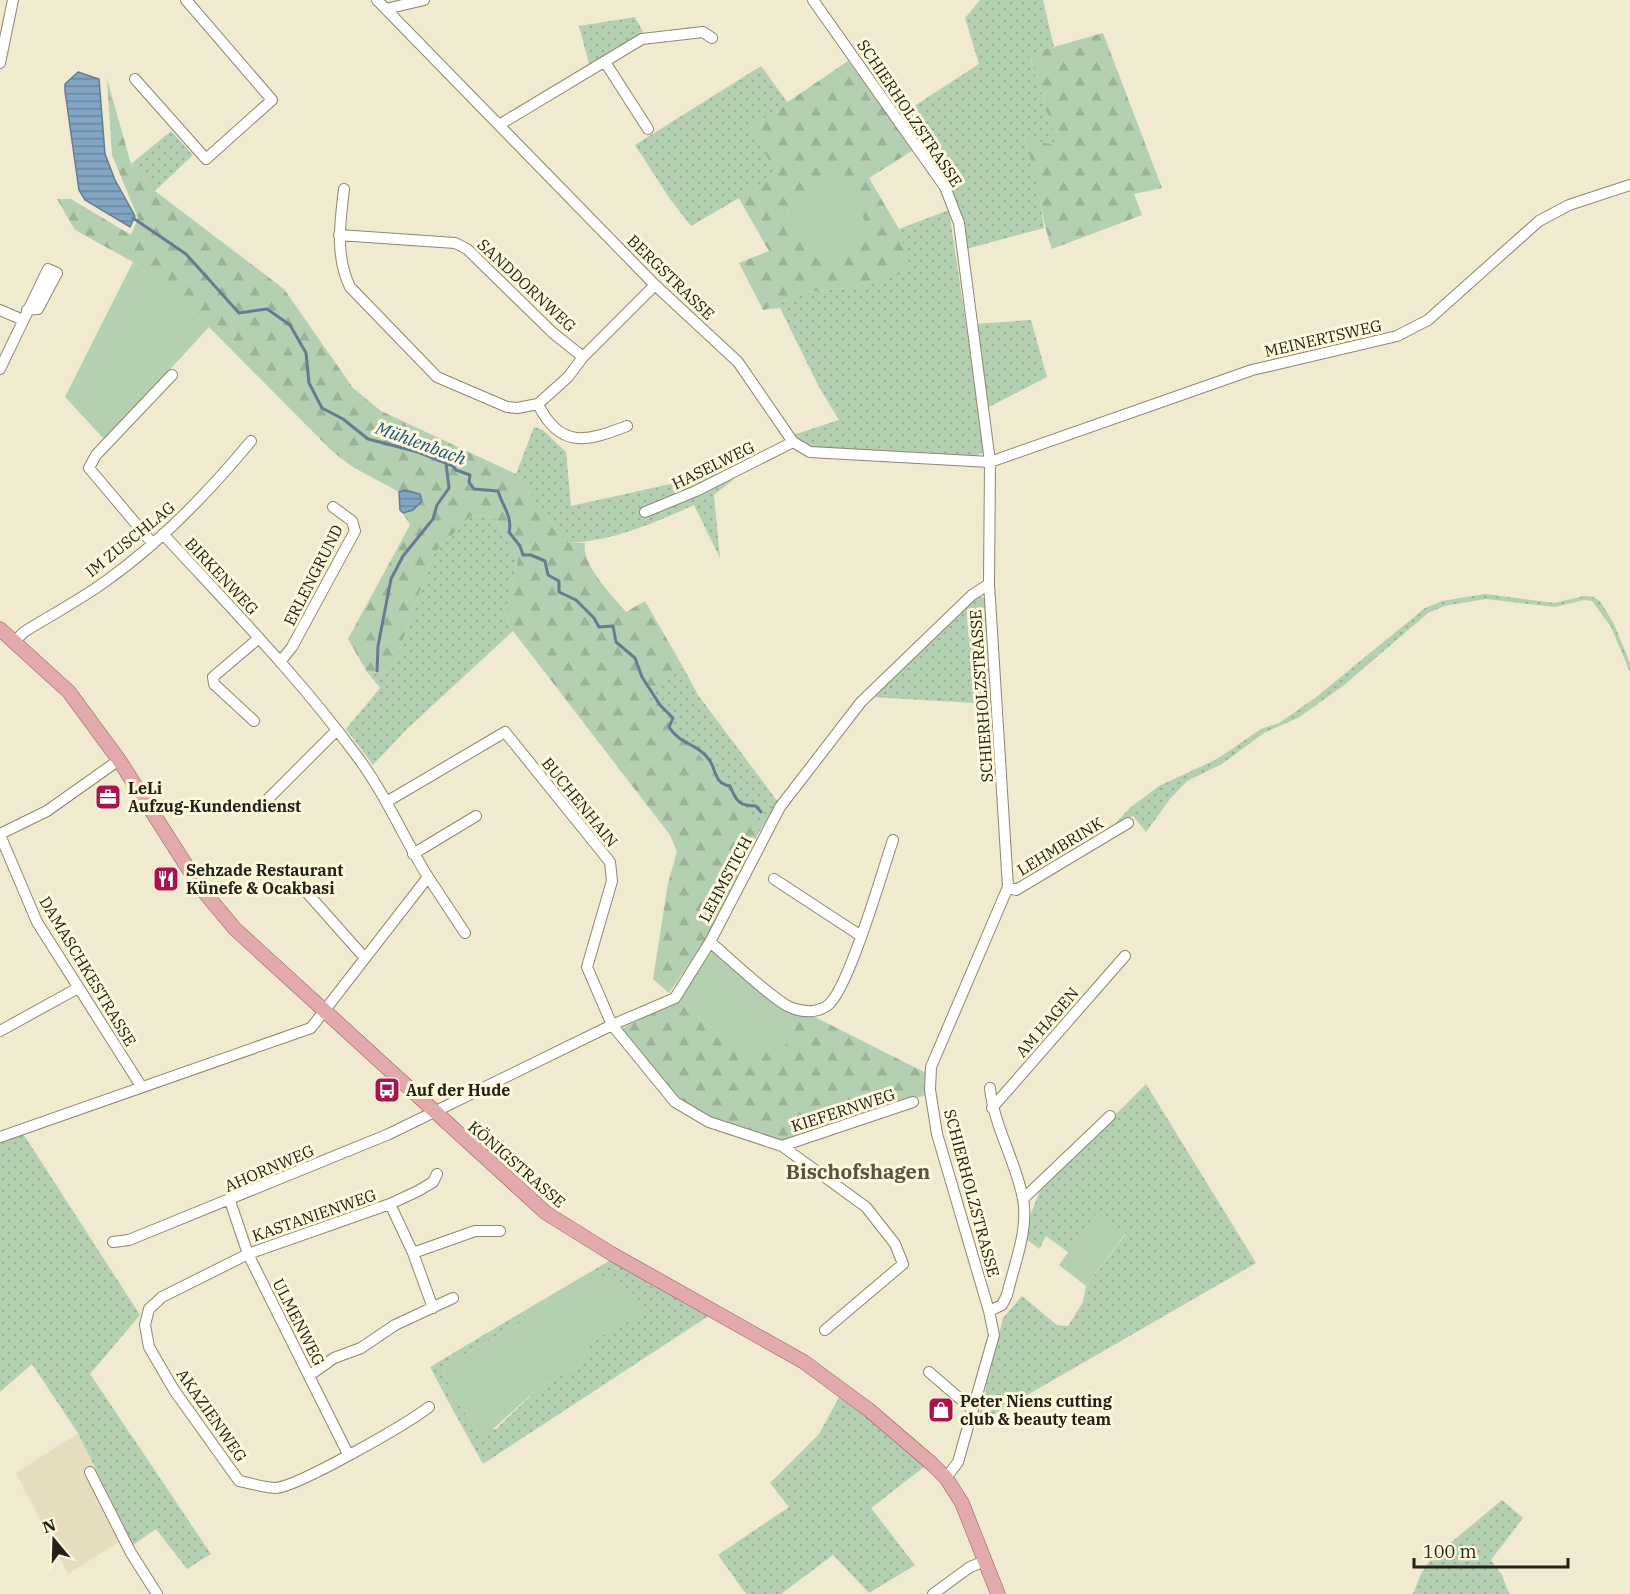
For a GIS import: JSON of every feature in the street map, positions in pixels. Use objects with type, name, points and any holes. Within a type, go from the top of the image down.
[{"type":"main road","name":"KÖNIGSTRASSE","points":[[0,629],[69,692],[119,760],[200,887],[235,929],[546,1213],[612,1254],[804,1362],[869,1410],[945,1478],[962,1503],[998,1594]]},
{"type":"street","points":[[0,63],[13,0]]},
{"type":"street","points":[[135,79],[206,159],[272,99],[186,0]]},
{"type":"street","name":"BERGSTRASSE","points":[[377,0],[655,285],[738,362],[793,442]]},
{"type":"street","points":[[386,9],[424,0]]},
{"type":"street","name":"SCHIERHOLZSTRASSE","points":[[813,0],[945,187],[954,209],[958,223],[990,462],[989,584],[1008,887],[931,1067],[930,1089],[937,1134],[989,1311],[993,1335],[958,1462],[945,1478]]},
{"type":"street","points":[[499,125],[642,39],[702,32],[712,38]]},
{"type":"street","points":[[604,62],[648,129]]},
{"type":"street","name":"MEINERTSWEG","points":[[990,462],[1252,370],[1413,330],[1428,320],[1539,221],[1569,205],[1630,185]]},
{"type":"street","points":[[344,189],[339,235],[344,273],[350,287],[437,377],[507,407],[530,408],[538,404],[568,377],[583,357],[655,285]]},
{"type":"street","name":"SANDDORNWEG","points":[[339,235],[455,243],[467,249],[553,333],[583,357]]},
{"type":"street","points":[[0,310],[25,315],[0,369]]},
{"type":"street","points":[[153,544],[89,468],[96,455],[172,375]]},
{"type":"street","points":[[538,404],[562,434],[575,440],[595,438],[627,426]]},
{"type":"street","name":"IM ZUSCHLAG","points":[[14,642],[24,632],[106,581],[153,544],[212,488],[250,441]]},
{"type":"street","points":[[793,442],[810,452],[845,456],[990,462]]},
{"type":"street","name":"HASELWEG","points":[[645,512],[696,491],[793,442]]},
{"type":"street","name":"ERLENGRUND","points":[[280,662],[292,647],[355,531],[352,521],[333,507]]},
{"type":"street","name":"BIRKENWEG","points":[[163,534],[259,638],[337,730],[388,801],[413,854],[465,933]]},
{"type":"street","name":"LEHMSTICH","points":[[433,1112],[612,1025],[675,998],[710,942],[780,807],[861,702],[972,596],[989,584]]},
{"type":"street","name":"BIRKENWEG","points":[[254,721],[214,684],[213,677],[259,638]]},
{"type":"street","points":[[269,798],[337,730]]},
{"type":"street","name":"BUCHENHAIN","points":[[388,801],[505,732],[610,862],[612,881],[587,967],[612,1025]]},
{"type":"street","points":[[0,834],[47,811],[119,760]]},
{"type":"street","points":[[413,854],[476,816]]},
{"type":"street","name":"LEHMBRINK","points":[[1008,887],[1016,890],[1128,823]]},
{"type":"street","name":"DAMASCHKESTRASSE","points":[[0,834],[38,921],[141,1086]]},
{"type":"street","points":[[710,942],[788,1007],[807,1012],[828,1005],[840,988],[861,936],[893,840]]},
{"type":"street","points":[[0,1137],[310,1028],[325,1012],[364,957],[428,878]]},
{"type":"street","points":[[774,879],[861,936]]},
{"type":"street","points":[[301,885],[364,957]]},
{"type":"street","name":"AM HAGEN","points":[[992,1108],[1125,956]]},
{"type":"street","points":[[0,1031],[78,988]]},
{"type":"street","name":"KIEFERNWEG","points":[[612,1025],[675,1102],[708,1122],[782,1146],[866,1207],[895,1244],[903,1264],[825,1330]]},
{"type":"street","points":[[989,1311],[1002,1305],[1007,1295],[1024,1223],[1023,1199],[992,1108],[990,1088]]},
{"type":"street","name":"KIEFERNWEG","points":[[782,1146],[914,1102]]},
{"type":"street","name":"AHORNWEG","points":[[113,1242],[129,1240],[230,1201],[389,1134],[433,1112]]},
{"type":"street","points":[[1023,1199],[1110,1116]]},
{"type":"street","name":"KASTANIENWEG","points":[[248,1254],[390,1204],[433,1182],[437,1174]]},
{"type":"street","name":"ULMENWEG","points":[[230,1201],[248,1254],[348,1454]]},
{"type":"street","name":"KASTANIENWEG","points":[[390,1204],[413,1254],[433,1308]]},
{"type":"street","points":[[413,1254],[475,1231],[500,1231]]},
{"type":"street","name":"AKAZIENWEG","points":[[248,1254],[162,1297],[149,1310],[145,1325],[149,1347],[174,1390],[239,1481],[275,1488],[301,1481],[410,1422],[429,1407]]},
{"type":"street","points":[[310,1375],[334,1358],[361,1348],[394,1325],[453,1298]]},
{"type":"street","points":[[929,1372],[974,1410]]},
{"type":"street","points":[[90,1472],[131,1553],[157,1594]]},
{"type":"street","points":[[933,1594],[970,1567],[985,1560]]},
{"type":"shaded area","points":[[78,1433],[128,1536],[68,1574],[16,1473]]},
{"type":"green space","points":[[980,0],[1043,0],[1054,47],[1029,55],[1059,147],[1024,139],[1035,166],[1044,228],[966,249],[960,212],[951,185],[902,114],[979,64],[965,18]]},
{"type":"green space","points":[[635,17],[643,32],[589,64],[579,26]]},
{"type":"green space","points":[[1103,33],[1162,188],[1134,194],[1142,215],[1052,249],[1033,166],[1024,138],[1058,146],[1029,54]]},
{"type":"green space","points":[[848,61],[915,149],[869,178],[899,229],[911,271],[856,287],[805,292],[763,310],[739,263],[769,251],[738,197],[777,175],[751,127]],"holes":[[[835,177],[817,259],[807,237],[787,210]]]},
{"type":"green space","points":[[761,66],[788,103],[751,127],[778,175],[691,226],[670,199],[635,145]]},
{"type":"green space","points":[[107,79],[131,164],[155,191],[284,289],[353,388],[381,411],[516,474],[566,543],[585,543],[585,552],[593,570],[626,612],[645,601],[683,667],[647,697],[711,768],[759,832],[705,941],[669,993],[653,979],[668,883],[677,852],[670,835],[513,631],[505,615],[518,560],[494,517],[483,515],[470,517],[433,554],[396,660],[381,673],[367,672],[348,639],[410,525],[403,513],[409,512],[405,490],[399,492],[351,466],[331,450],[209,327],[133,262],[75,230],[57,199],[71,199],[131,235],[138,218],[112,155]]},
{"type":"green space","points":[[171,131],[193,155],[155,191],[131,164]]},
{"type":"green space","points":[[835,177],[859,205],[871,240],[817,259],[807,237],[787,210]]},
{"type":"green space","points":[[949,210],[983,452],[974,457],[812,448],[794,438],[793,435],[839,420],[819,387],[780,308],[763,310],[805,292],[856,287],[910,271],[899,229]]},
{"type":"green space","points":[[133,262],[209,327],[105,440],[65,397]]},
{"type":"green space","points":[[1031,320],[1047,377],[985,409],[974,324]]},
{"type":"green space","points":[[534,427],[543,430],[566,452],[571,506],[729,471],[734,479],[714,495],[720,558],[694,505],[648,525],[616,535],[566,543],[516,474]]},
{"type":"green space","points":[[483,515],[494,517],[518,560],[505,615],[513,631],[407,729],[373,765],[346,729],[380,688],[367,672],[381,673],[396,660],[433,554],[470,517]]},
{"type":"green space","points":[[1485,594],[1554,603],[1584,596],[1593,597],[1600,601],[1614,624],[1630,663],[1630,672],[1611,627],[1592,601],[1584,600],[1555,607],[1486,599],[1444,606],[1428,613],[1343,686],[1298,718],[1264,733],[1222,764],[1187,781],[1170,799],[1146,832],[1133,816],[1112,827],[1131,807],[1159,786],[1217,759],[1261,729],[1279,723],[1315,698],[1425,608],[1442,601]]},
{"type":"green space","points":[[979,596],[985,599],[992,704],[871,697],[961,609]]},
{"type":"green space","points":[[683,667],[698,695],[778,802],[759,832],[711,768],[646,697]]},
{"type":"green space","points":[[714,948],[787,1010],[795,1028],[792,1041],[770,1054],[726,1039],[678,1000]]},
{"type":"green space","points":[[678,1000],[726,1039],[795,1028],[787,1010],[815,1017],[928,1074],[926,1095],[782,1143],[708,1120],[682,1105],[619,1030]]},
{"type":"green space","points":[[1146,1084],[1256,1263],[977,1424],[1003,1318],[1022,1296],[1057,1325],[1068,1326],[1083,1302],[1086,1286],[1126,1234],[1097,1213],[1069,1253],[1046,1236],[1039,1249],[1025,1238],[1029,1219],[1040,1190]]},
{"type":"green space","points":[[22,1132],[140,1315],[90,1374],[211,1554],[187,1569],[156,1529],[133,1545],[78,1433],[32,1364],[0,1392],[0,1140]]},
{"type":"green space","points":[[1097,1212],[1126,1233],[1086,1286],[1059,1265]]},
{"type":"green space","points":[[614,1258],[713,1313],[483,1464],[449,1403],[457,1400],[477,1431],[496,1429],[541,1386],[579,1367],[590,1345],[609,1330],[642,1315],[623,1287],[592,1271]]},
{"type":"green space","points":[[592,1271],[632,1292],[638,1299],[642,1315],[609,1330],[590,1345],[579,1367],[541,1386],[485,1436],[477,1431],[457,1400],[449,1403],[447,1399],[453,1392],[442,1370],[444,1366],[519,1324],[525,1317],[524,1311]]},
{"type":"green space","points":[[524,1311],[525,1317],[519,1324],[444,1366],[442,1370],[453,1392],[447,1399],[430,1367]]},
{"type":"green space","points":[[842,1392],[928,1464],[871,1508],[915,1565],[869,1593],[833,1555],[781,1594],[746,1594],[718,1555],[789,1507],[770,1483],[819,1434]]},
{"type":"green space","points":[[1502,1500],[1523,1518],[1491,1560],[1502,1575],[1509,1594],[1413,1594],[1430,1560]]},
{"type":"water","points":[[78,72],[99,79],[105,154],[115,180],[135,216],[130,227],[85,200],[79,190],[65,91],[65,84]]},
{"type":"water","points":[[405,490],[420,494],[422,501],[413,510],[403,513],[400,510],[399,492]]},
{"type":"waterway","name":"Mühlenbach","points":[[133,218],[186,254],[239,313],[267,309],[290,325],[306,353],[309,383],[322,408],[343,419],[368,439],[418,452],[470,475],[469,482],[474,489],[498,491],[510,521],[509,532],[520,546],[523,555],[531,555],[545,561],[548,575],[559,581],[559,592],[576,600],[594,618],[599,627],[613,626],[616,642],[635,658],[642,677],[660,705],[673,718],[669,727],[673,733],[705,755],[718,780],[730,786],[739,802],[756,806],[761,812]]},
{"type":"waterway","points":[[377,671],[378,646],[391,579],[403,556],[433,519],[437,505],[449,488],[446,463]]},
{"type":"place","name":"LeLi Aufzug-Kundendienst","points":[[108,797]]},
{"type":"place","name":"Sehzade Restaurant Künefe & Ocakbasi","points":[[166,879]]},
{"type":"place","name":"Auf der Hude","points":[[387,1090]]},
{"type":"place","name":"Peter Niens cutting club & beauty team","points":[[941,1410]]},
{"type":"district","name":"Bischofshagen","points":[[858,1171]]}]
